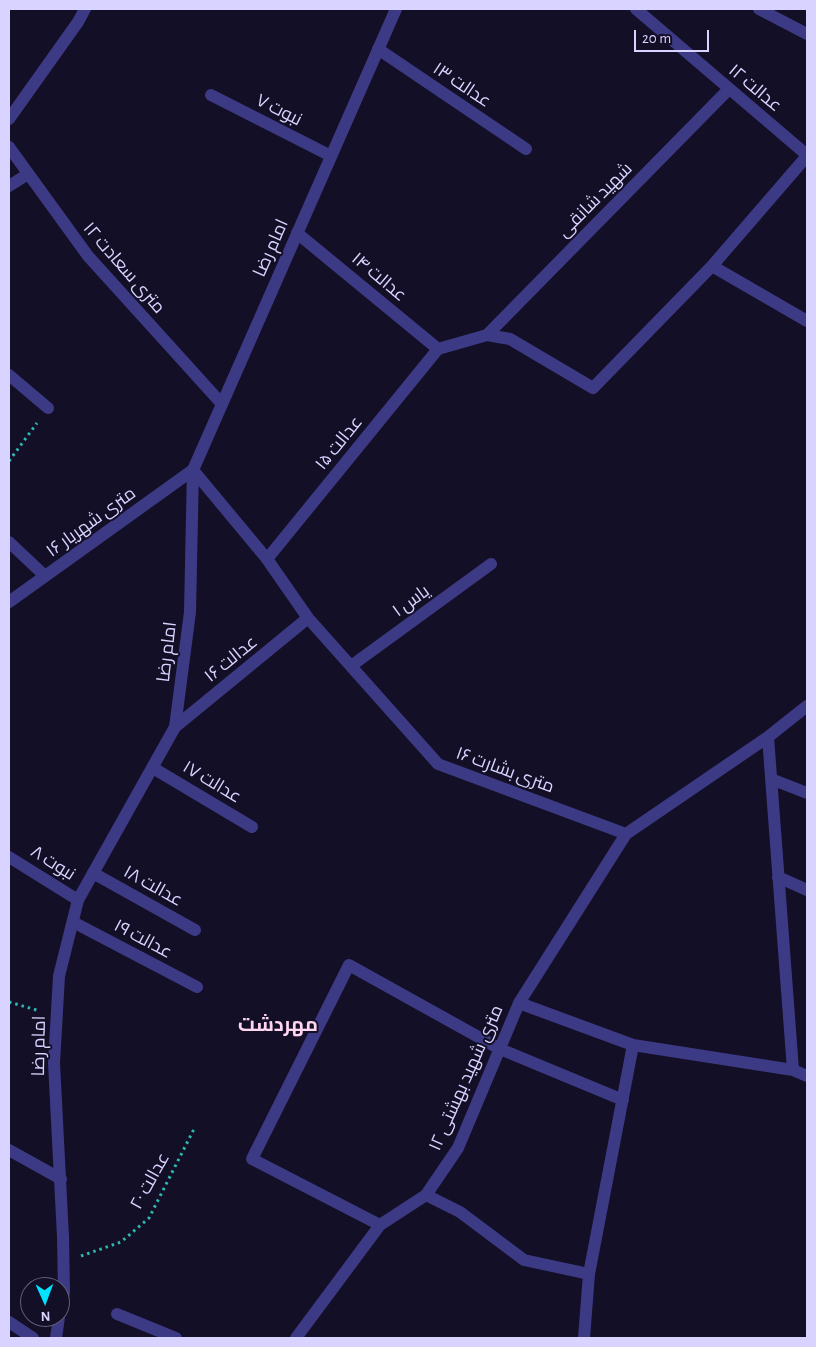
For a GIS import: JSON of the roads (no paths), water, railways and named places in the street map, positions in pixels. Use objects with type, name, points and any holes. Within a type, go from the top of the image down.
[{"type":"street","points":[[9,119],[78,22],[85,9]]},
{"type":"street","name":"امام رضا","points":[[64,1277],[61,1179],[54,1064],[59,976],[78,900],[175,727],[190,612],[193,470],[396,9]]},
{"type":"street","name":"عدالت ۱۲","points":[[636,9],[807,155]]},
{"type":"street","points":[[759,9],[807,34]]},
{"type":"street","name":"عدالت ۱۳","points":[[378,49],[526,149]]},
{"type":"street","name":"شهید شانقی","points":[[487,335],[729,89]]},
{"type":"street","name":"نبوت ۷","points":[[211,95],[331,156]]},
{"type":"street","name":"۱۲ متری سعادت","points":[[9,147],[88,256],[222,404]]},
{"type":"street","points":[[438,349],[487,335],[510,339],[593,388],[712,266],[807,155]]},
{"type":"street","points":[[9,186],[28,174]]},
{"type":"street","name":"عدالت ۱۴","points":[[297,233],[438,349]]},
{"type":"street","points":[[712,266],[807,321]]},
{"type":"street","name":"عدالت ۱۵","points":[[267,559],[438,349]]},
{"type":"street","points":[[9,375],[48,408]]},
{"type":"street","name":"۱۶ متری بشارت","points":[[193,470],[267,559],[308,618],[438,764],[626,834]]},
{"type":"street","name":"۱۶ متری شهریار","points":[[9,602],[193,470]]},
{"type":"street","points":[[9,542],[45,576]]},
{"type":"street","name":"یاس ۱","points":[[351,666],[491,564]]},
{"type":"street","name":"عدالت ۱۶","points":[[175,727],[308,618]]},
{"type":"street","points":[[626,834],[768,737],[807,706]]},
{"type":"street","points":[[768,737],[793,1070]]},
{"type":"street","name":"عدالت ۱۷","points":[[153,768],[252,827]]},
{"type":"street","points":[[771,779],[807,793]]},
{"type":"street","name":"۱۲ متری شهید بهشتی","points":[[296,1338],[380,1225],[426,1195],[458,1148],[519,1003],[626,834]]},
{"type":"street","name":"نبوت ۸","points":[[9,857],[78,900]]},
{"type":"street","name":"عدالت ۱۸","points":[[93,873],[195,930]]},
{"type":"street","points":[[778,877],[807,890]]},
{"type":"street","name":"عدالت ۱۹","points":[[73,922],[197,987]]},
{"type":"street","points":[[380,1225],[252,1159],[348,965],[500,1049],[623,1100]]},
{"type":"street","points":[[519,1003],[633,1045],[793,1070],[807,1076]]},
{"type":"street","points":[[584,1338],[589,1274],[633,1045]]},
{"type":"street","points":[[9,1150],[61,1179]]},
{"type":"street","points":[[426,1195],[460,1212],[524,1260],[589,1274]]},
{"type":"street","points":[[116,1314],[176,1338]]},
{"type":"street","points":[[9,1322],[33,1338]]},
{"type":"district","name":"مهردشت","points":[[278,1025]]}]
